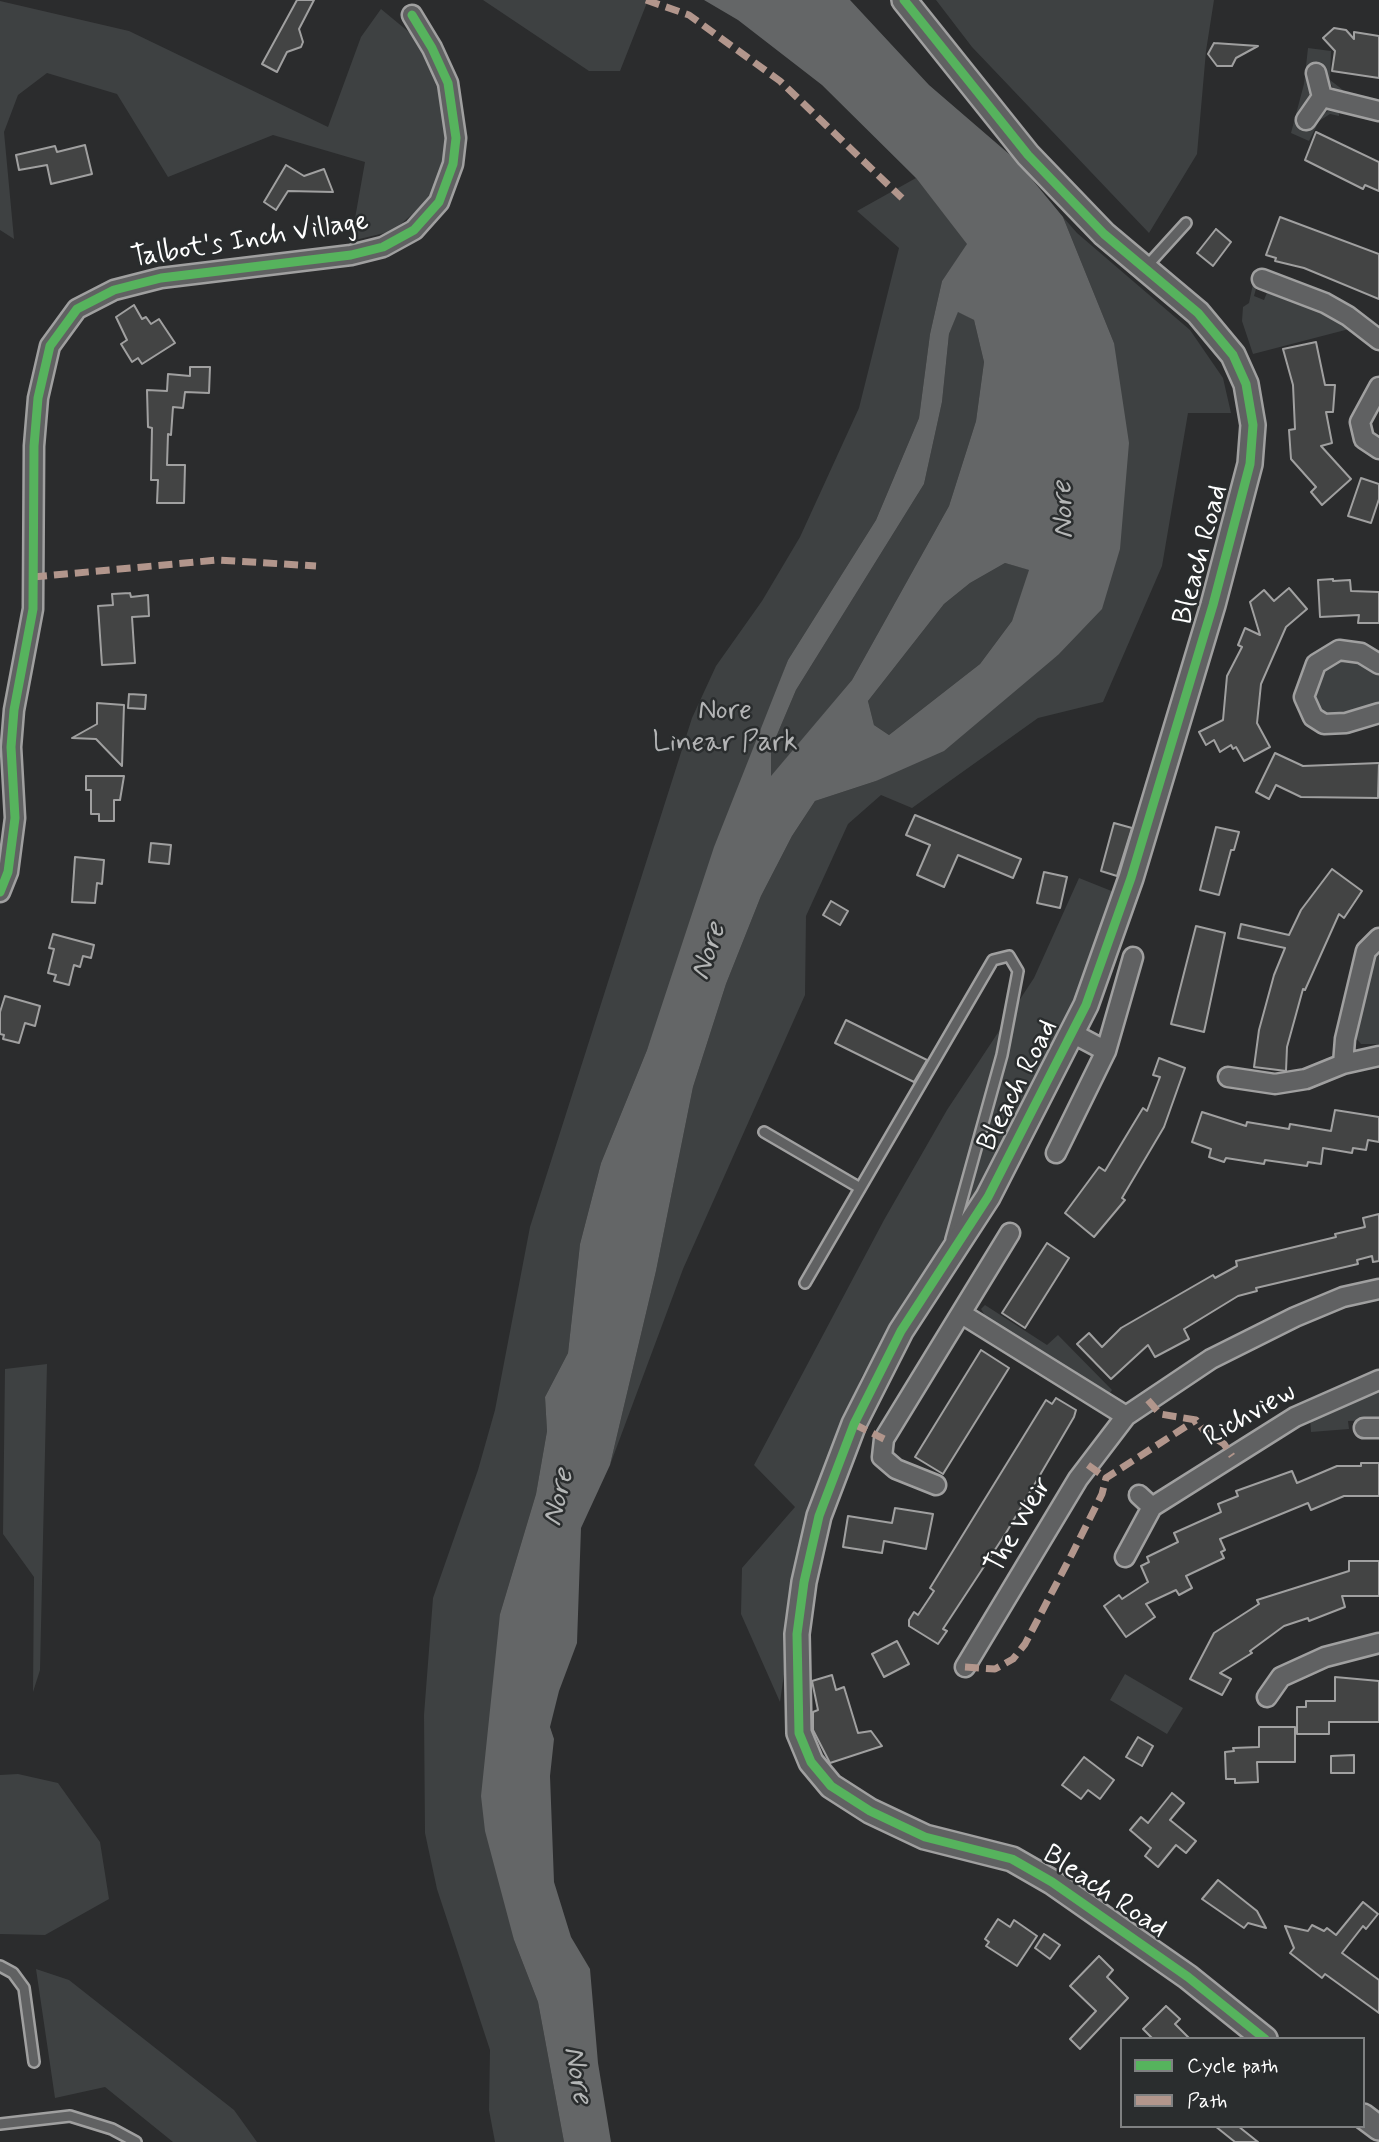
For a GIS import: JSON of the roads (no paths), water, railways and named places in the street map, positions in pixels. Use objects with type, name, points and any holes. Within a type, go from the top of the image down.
[{"type":"street","name":"Bleach Road","points":[[904,0],[1104,233],[1198,313],[1233,355],[1247,384],[1253,425],[1250,464],[1209,618],[1131,878],[1086,1005],[988,1197],[901,1331],[854,1424],[819,1516],[804,1582],[797,1634],[799,1733],[807,1752],[831,1786],[870,1811],[925,1837],[1012,1859],[1052,1882],[1188,1977],[1263,2037]]},
{"type":"street","name":"Talbot's Inch Village","points":[[0,892],[8,872],[15,818],[13,727],[33,609],[34,446],[38,398],[50,346],[77,309],[114,290],[162,278],[351,255],[383,247],[414,230],[439,202],[453,163],[456,138],[448,83],[432,48],[412,15]]},
{"type":"street","points":[[1306,120],[1322,97],[1316,73]]},
{"type":"street","points":[[1322,97],[1379,111]]},
{"type":"street","points":[[1262,279],[1325,303],[1348,316],[1379,340]]},
{"type":"street","points":[[1379,387],[1360,422],[1364,439],[1379,449]]},
{"type":"street","points":[[1379,664],[1361,653],[1339,650],[1316,664],[1304,697],[1313,717],[1324,724],[1346,723],[1379,713]]},
{"type":"street","points":[[1343,1064],[1345,1039],[1366,951],[1379,938]]},
{"type":"street","points":[[1056,1153],[1106,1051],[1133,957]]},
{"type":"street","points":[[1072,1033],[1106,1051]]},
{"type":"street","points":[[1228,1077],[1275,1084],[1306,1079],[1343,1064],[1379,1056]]},
{"type":"street","points":[[936,1485],[896,1469],[882,1457],[884,1439],[1010,1233]]},
{"type":"street","name":"The Weir","points":[[965,1667],[1078,1479],[1126,1416],[1211,1359],[1294,1317],[1343,1297],[1379,1289]]},
{"type":"street","points":[[962,1314],[1126,1416]]},
{"type":"street","name":"Richview","points":[[1125,1557],[1145,1501],[1296,1417],[1379,1380]]},
{"type":"street","points":[[1268,1697],[1281,1677],[1325,1657],[1379,1643]]},
{"type":"lane","points":[[1145,268],[1186,223]]},
{"type":"lane","points":[[805,1283],[993,960],[1009,956],[1018,971],[1002,1055],[944,1265]]},
{"type":"lane","points":[[764,1132],[860,1188]]},
{"type":"lane","points":[[0,1966],[13,1973],[24,1988],[34,2062]]},
{"type":"lane","points":[[0,2124],[70,2116],[112,2129],[136,2142]]},
{"type":"water","name":"Nore","points":[[704,0],[850,0],[929,85],[1016,160],[1063,217],[1114,343],[1129,443],[1120,549],[1102,609],[1058,655],[944,751],[876,781],[815,801],[792,836],[761,896],[726,984],[693,1087],[656,1271],[610,1465],[581,1528],[577,1643],[559,1691],[550,1727],[554,1739],[550,1776],[554,1882],[571,1937],[590,1969],[598,2063],[611,2142],[564,2142],[538,2002],[514,1940],[485,1831],[481,1796],[500,1614],[536,1494],[547,1431],[545,1397],[568,1353],[580,1244],[601,1163],[647,1050],[714,847],[788,660],[876,520],[919,418],[930,334],[942,281],[967,244],[916,178],[822,85],[738,20]],"holes":[[[958,312],[974,320],[984,362],[976,421],[949,506],[852,680],[771,776],[771,749],[796,690],[924,484],[942,402],[949,334]],[[1005,563],[1029,570],[1012,621],[980,664],[889,735],[874,725],[868,701],[944,604],[970,583]]]},
{"type":"park label","name":"Nore Linear Park","points":[[725,728]]}]
